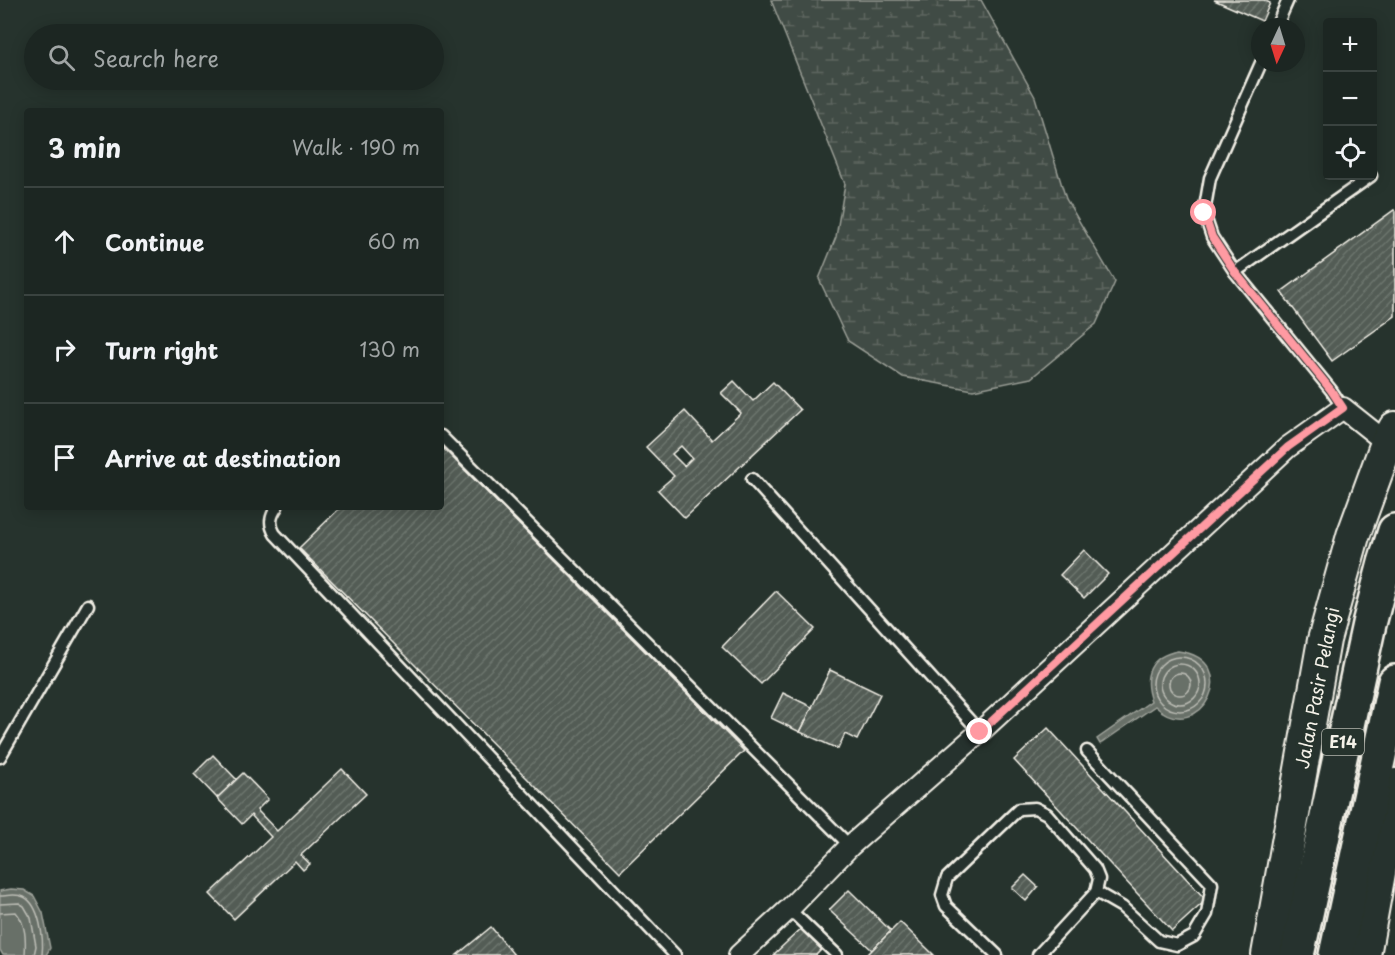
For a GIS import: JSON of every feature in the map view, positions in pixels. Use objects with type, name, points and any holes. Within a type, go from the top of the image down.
[{"type":"highway","name":"E14","points":[[1297,955],[1369,624],[1395,531]]},
{"type":"highway","name":"E14","points":[[1336,955],[1395,682]]},
{"type":"main road","name":"Jalan Pasir Pelangi","points":[[1268,955],[1324,640],[1353,536],[1392,440]]},
{"type":"main road","points":[[1364,955],[1395,784]]},
{"type":"street","points":[[739,955],[789,909],[850,846],[980,732],[1288,447],[1343,408],[1392,440]]},
{"type":"lane","points":[[1280,18],[1288,0]]},
{"type":"lane","points":[[1256,72],[1210,178],[1204,213],[1212,237],[1235,272],[1343,408]]},
{"type":"lane","points":[[1235,272],[1365,180]]},
{"type":"lane","points":[[444,439],[850,846]]},
{"type":"lane","points":[[752,479],[980,732]]},
{"type":"lane","points":[[275,510],[270,521],[275,534],[675,955]]},
{"type":"lane","points":[[0,757],[88,605]]},
{"type":"lane","points":[[1087,751],[1212,884],[1207,914],[1194,936],[1177,945],[1159,941],[1122,907],[1096,892]]},
{"type":"lane","points":[[997,955],[946,906],[942,895],[947,879],[1019,809],[1035,808],[1047,814],[1095,870],[1099,879],[1096,892],[1038,955]]},
{"type":"lane","points":[[789,909],[837,955]]},
{"type":"green space","points":[[771,0],[981,0],[1035,97],[1066,199],[1115,282],[1096,324],[1031,378],[973,390],[903,377],[848,341],[819,279],[836,237],[845,184]]},
{"type":"water","points":[[1178,651],[1198,658],[1209,669],[1212,683],[1209,698],[1200,709],[1187,716],[1172,716],[1155,706],[1100,744],[1097,739],[1151,701],[1147,683],[1151,668],[1161,657]]},
{"type":"water","points":[[24,890],[34,896],[43,913],[50,948],[46,955],[3,955],[0,950],[0,891]]},
{"type":"building","points":[[1214,0],[1264,0],[1270,3],[1263,18],[1255,18]]},
{"type":"building","points":[[1394,210],[1395,316],[1332,361],[1281,292]]},
{"type":"building","points":[[734,381],[753,401],[773,382],[800,410],[685,518],[658,490],[674,476],[646,447],[685,411],[712,440],[741,413],[721,393]],"holes":[[[681,446],[692,458],[684,466],[672,454]]]},
{"type":"building","points":[[444,449],[744,751],[620,872],[299,548],[338,510],[444,510]]},
{"type":"building","points":[[1084,550],[1108,574],[1084,598],[1060,575]]},
{"type":"building","points":[[776,591],[815,629],[761,684],[722,647]]},
{"type":"building","points":[[830,670],[880,694],[857,740],[845,734],[838,749],[800,732]]},
{"type":"building","points":[[783,693],[812,707],[800,732],[771,718]]},
{"type":"building","points":[[1048,728],[1206,900],[1172,931],[1014,760]]},
{"type":"building","points":[[213,755],[237,780],[217,798],[194,774]]},
{"type":"building","points":[[342,769],[366,794],[301,855],[310,864],[303,870],[295,861],[234,919],[210,894],[271,837],[251,815],[242,824],[217,798],[243,773],[268,799],[257,810],[277,831]]},
{"type":"building","points":[[1025,875],[1038,887],[1026,901],[1012,888]]},
{"type":"building","points":[[849,890],[891,931],[872,950],[829,910]]},
{"type":"building","points":[[900,922],[934,955],[867,955]]},
{"type":"building","points":[[491,927],[514,955],[457,955]]},
{"type":"building","points":[[803,927],[823,948],[816,955],[773,955]]},
{"type":"route","points":[[980,732],[1288,447],[1343,408],[1235,272],[1212,237],[1204,213]]}]
